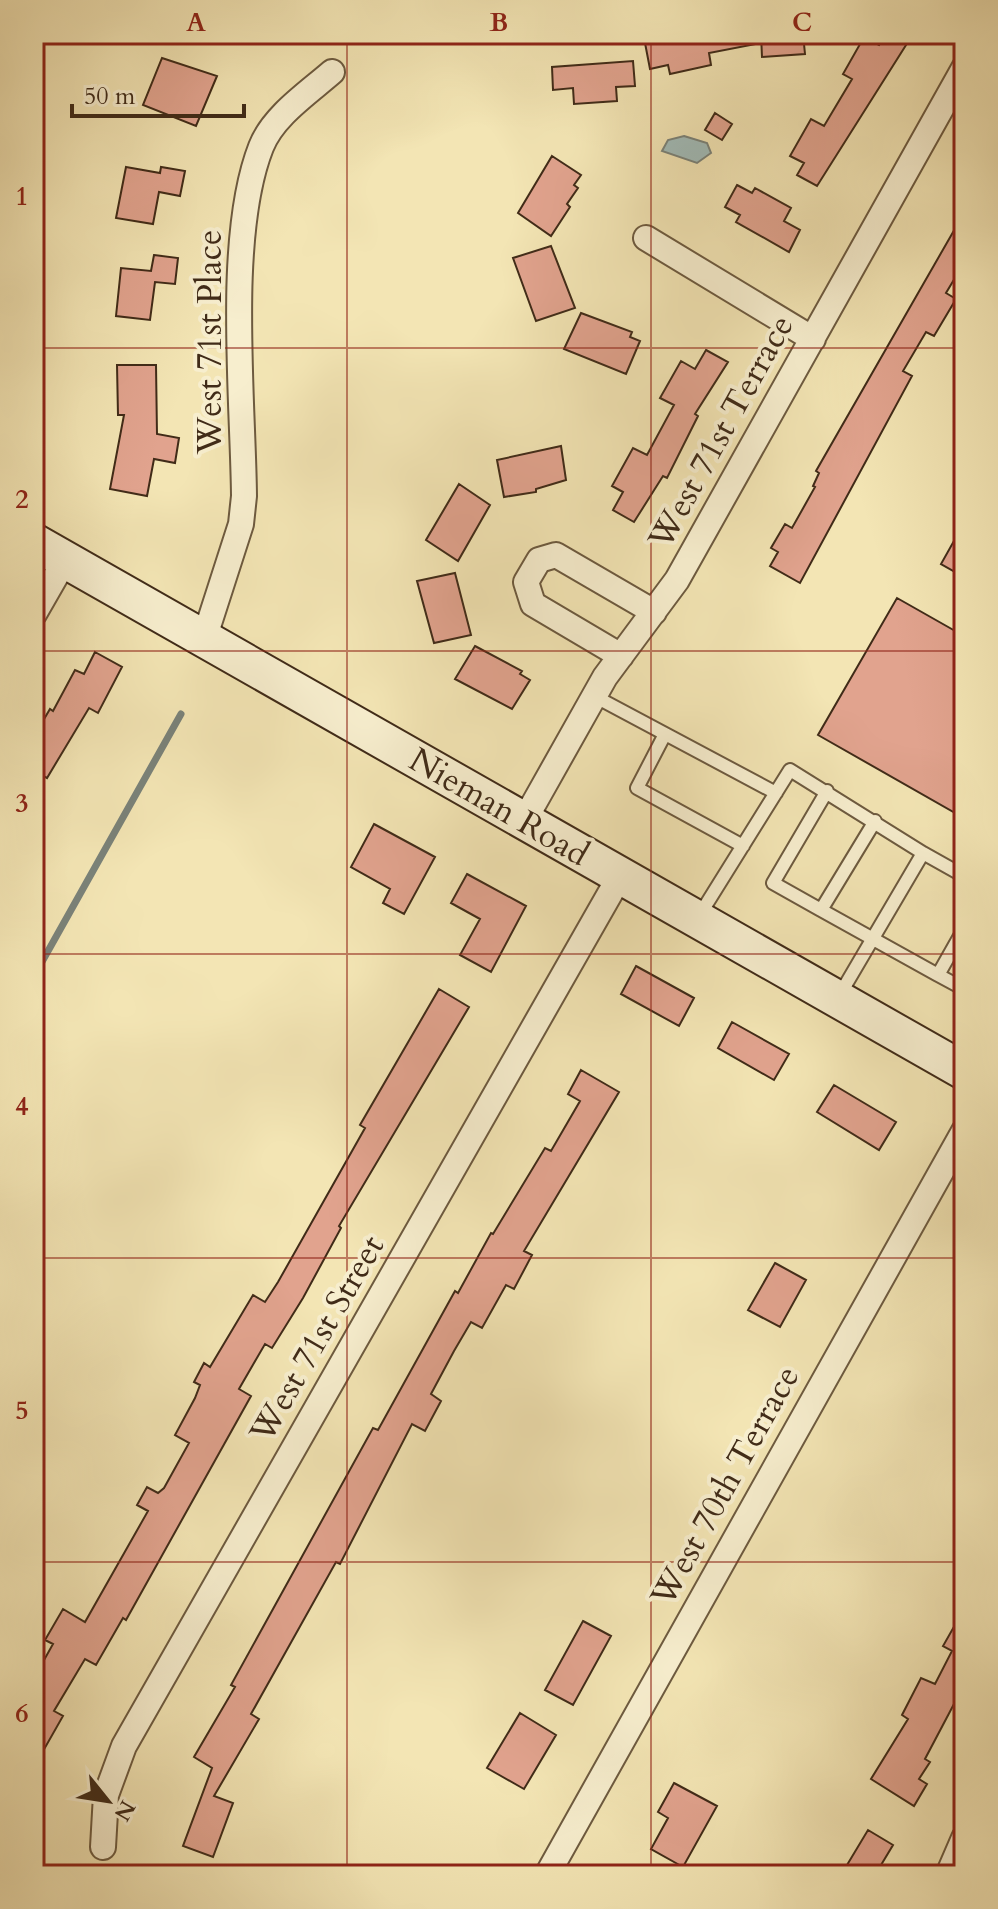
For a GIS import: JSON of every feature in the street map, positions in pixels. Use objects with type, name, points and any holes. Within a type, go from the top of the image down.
[{"type":"main road","name":"Nieman Road","points":[[34,542],[964,1071]]},
{"type":"street","name":"West 71st Terrace","points":[[524,821],[594,696],[677,580],[964,68]]},
{"type":"street","name":"West 71st Place","points":[[204,639],[237,537],[244,496],[241,300],[244,211],[261,145],[290,108],[332,72]]},
{"type":"street","points":[[646,238],[813,339]]},
{"type":"street","points":[[621,656],[533,604],[526,582],[539,560],[556,555],[654,612]]},
{"type":"street","points":[[34,614],[65,560]]},
{"type":"street","name":"West 71st Street","points":[[103,1847],[106,1795],[124,1746],[620,876]]},
{"type":"street","name":"West 70th Terrace","points":[[547,1875],[964,1131]]},
{"type":"street","points":[[948,1875],[964,1838]]},
{"type":"lane","points":[[594,696],[776,793]]},
{"type":"lane","points":[[665,734],[637,788],[743,846]]},
{"type":"lane","points":[[696,919],[790,770],[964,876]]},
{"type":"lane","points":[[827,791],[773,883],[964,989]]},
{"type":"lane","points":[[821,910],[875,821]]},
{"type":"lane","points":[[838,999],[923,853]]},
{"type":"lane","points":[[938,975],[964,929]]},
{"type":"water","points":[[684,136],[707,143],[711,153],[697,163],[662,151],[668,140]]},
{"type":"building","points":[[687,34],[760,34],[761,43],[709,53],[711,65],[670,74],[668,65],[650,69],[645,43]]},
{"type":"building","points":[[761,34],[803,34],[805,54],[762,57]]},
{"type":"building","points":[[886,34],[913,34],[817,186],[797,175],[804,163],[790,156],[811,119],[824,126],[852,79],[843,74],[864,37],[879,45]]},
{"type":"building","points":[[162,58],[217,76],[196,126],[143,105]]},
{"type":"building","points":[[633,61],[635,86],[616,87],[617,101],[574,104],[573,88],[553,90],[552,67]]},
{"type":"building","points":[[715,113],[732,124],[722,140],[705,130]]},
{"type":"building","points":[[552,156],[581,175],[574,185],[578,188],[567,204],[570,207],[551,236],[518,213]]},
{"type":"building","points":[[126,167],[160,173],[161,167],[185,171],[180,196],[159,192],[153,224],[116,218]]},
{"type":"building","points":[[737,185],[752,193],[755,188],[791,208],[784,221],[800,230],[789,252],[736,222],[740,215],[725,207]]},
{"type":"building","points":[[964,213],[964,263],[946,293],[956,299],[934,336],[926,332],[903,371],[912,376],[800,583],[770,566],[778,552],[771,548],[785,524],[792,528],[815,487],[819,473],[816,471]]},
{"type":"building","points":[[551,246],[575,308],[536,321],[513,258]]},
{"type":"building","points":[[154,255],[178,258],[175,284],[155,282],[150,320],[116,316],[121,268],[151,271]]},
{"type":"building","points":[[581,313],[632,332],[630,337],[640,341],[626,374],[564,349]]},
{"type":"building","points":[[706,350],[728,362],[695,414],[698,416],[667,478],[663,476],[634,522],[613,510],[623,492],[612,486],[633,448],[647,455],[674,405],[660,398],[681,361],[695,369]]},
{"type":"building","points":[[117,365],[156,365],[157,434],[179,438],[175,463],[154,459],[147,496],[110,489],[124,415],[118,415]]},
{"type":"building","points":[[561,446],[566,480],[536,489],[536,492],[504,497],[497,460]]},
{"type":"building","points":[[459,484],[490,505],[458,561],[426,540]]},
{"type":"building","points":[[964,523],[964,577],[941,564]]},
{"type":"building","points":[[455,573],[471,635],[434,643],[417,581]]},
{"type":"building","points":[[897,598],[964,636],[964,818],[818,735]]},
{"type":"building","points":[[475,646],[522,671],[520,674],[530,680],[512,709],[455,679]]},
{"type":"building","points":[[95,652],[122,667],[98,713],[89,708],[47,778],[34,770],[34,736],[50,709],[53,711],[75,670],[84,674]]},
{"type":"building","points":[[374,824],[435,857],[404,914],[383,903],[390,889],[351,867]]},
{"type":"building","points":[[467,874],[526,906],[491,972],[460,955],[480,919],[451,903]]},
{"type":"building","points":[[636,966],[694,998],[679,1026],[621,994]]},
{"type":"building","points":[[439,989],[469,1007],[339,1226],[341,1228],[303,1298],[272,1348],[265,1344],[239,1389],[251,1396],[126,1620],[123,1618],[96,1665],[85,1659],[54,1711],[63,1716],[34,1767],[34,1678],[53,1644],[45,1640],[63,1609],[85,1622],[148,1511],[137,1505],[147,1487],[158,1493],[164,1488],[189,1443],[175,1435],[195,1398],[200,1385],[194,1382],[204,1363],[210,1367],[253,1295],[265,1302],[278,1282],[365,1128],[360,1125]]},
{"type":"building","points":[[732,1022],[789,1054],[774,1080],[718,1048]]},
{"type":"building","points":[[581,1070],[619,1092],[524,1251],[532,1255],[514,1289],[506,1285],[482,1328],[471,1322],[431,1394],[441,1401],[425,1431],[412,1424],[340,1564],[336,1562],[251,1714],[259,1719],[214,1796],[233,1803],[213,1857],[183,1846],[212,1768],[194,1757],[235,1687],[231,1685],[373,1428],[378,1430],[455,1291],[458,1293],[491,1233],[545,1148],[551,1151],[580,1101],[568,1094]]},
{"type":"building","points":[[834,1085],[896,1122],[879,1150],[817,1112]]},
{"type":"building","points":[[775,1263],[806,1280],[780,1327],[748,1310]]},
{"type":"building","points":[[964,1609],[964,1685],[925,1759],[930,1762],[919,1779],[927,1784],[914,1806],[871,1779],[908,1719],[902,1715],[921,1678],[935,1684],[952,1651],[943,1646]]},
{"type":"building","points":[[583,1621],[611,1636],[573,1705],[545,1690]]},
{"type":"building","points":[[520,1713],[556,1735],[524,1789],[487,1768]]},
{"type":"building","points":[[674,1783],[717,1806],[683,1867],[651,1849],[668,1818],[658,1812]]},
{"type":"building","points":[[868,1830],[893,1845],[875,1875],[841,1875]]},
{"type":"waterway","points":[[34,976],[181,714]]}]
